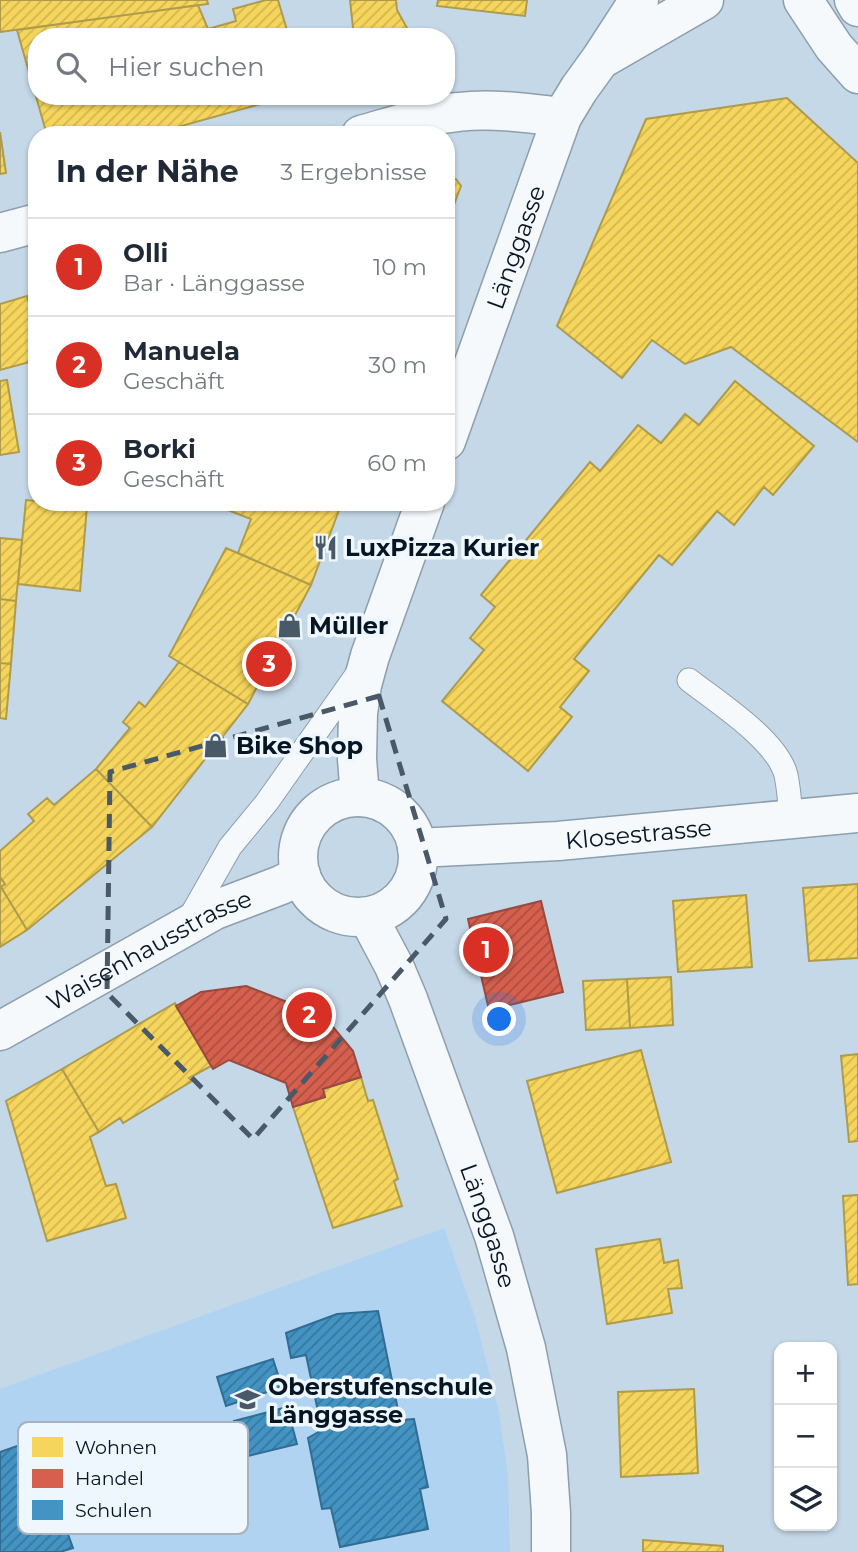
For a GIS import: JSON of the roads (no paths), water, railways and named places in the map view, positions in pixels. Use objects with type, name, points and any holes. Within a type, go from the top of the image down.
[{"type":"street","name":"Länggasse","points":[[455,416],[562,117],[639,0]]},
{"type":"street","name":"Länggasse","points":[[600,60],[704,0]]},
{"type":"street","points":[[803,0],[834,47],[858,74]]},
{"type":"street","points":[[854,0],[858,7]]},
{"type":"street","points":[[394,126],[458,112],[520,112],[562,117]]},
{"type":"street","points":[[0,233],[28,225]]},
{"type":"street","points":[[360,797],[357,759],[358,713],[362,685],[422,511]]},
{"type":"street","points":[[360,797],[391,807],[404,818],[413,832],[418,848],[418,864],[407,892],[397,904],[368,917],[351,918],[334,913],[320,904],[308,891],[300,876],[298,857],[301,838],[310,821],[324,808],[341,799],[360,797]]},
{"type":"street","name":"Klosestrasse","points":[[418,848],[558,841],[858,813]]},
{"type":"street","name":"Waisenhausstrasse","points":[[0,1031],[215,910],[300,876]]},
{"type":"street","name":"Länggasse","points":[[368,917],[408,999],[494,1236],[526,1348],[547,1455],[551,1552]]},
{"type":"lane","points":[[184,928],[230,846],[267,802],[370,656]]},
{"type":"lane","points":[[689,680],[765,740],[786,774],[791,819]]},
{"type":"place","name":"LuxPizza Kurier","points":[[325,547]]},
{"type":"place","name":"Müller","points":[[289,625]]},
{"type":"place","name":"Borki","points":[[269,664]]},
{"type":"place","name":"Bike Shop","points":[[216,745]]},
{"type":"place","name":"Olli","points":[[486,950]]},
{"type":"place","name":"Manuela","points":[[309,1015]]},
{"type":"place","name":"Oberstufenschule Länggasse","points":[[248,1400]]}]
